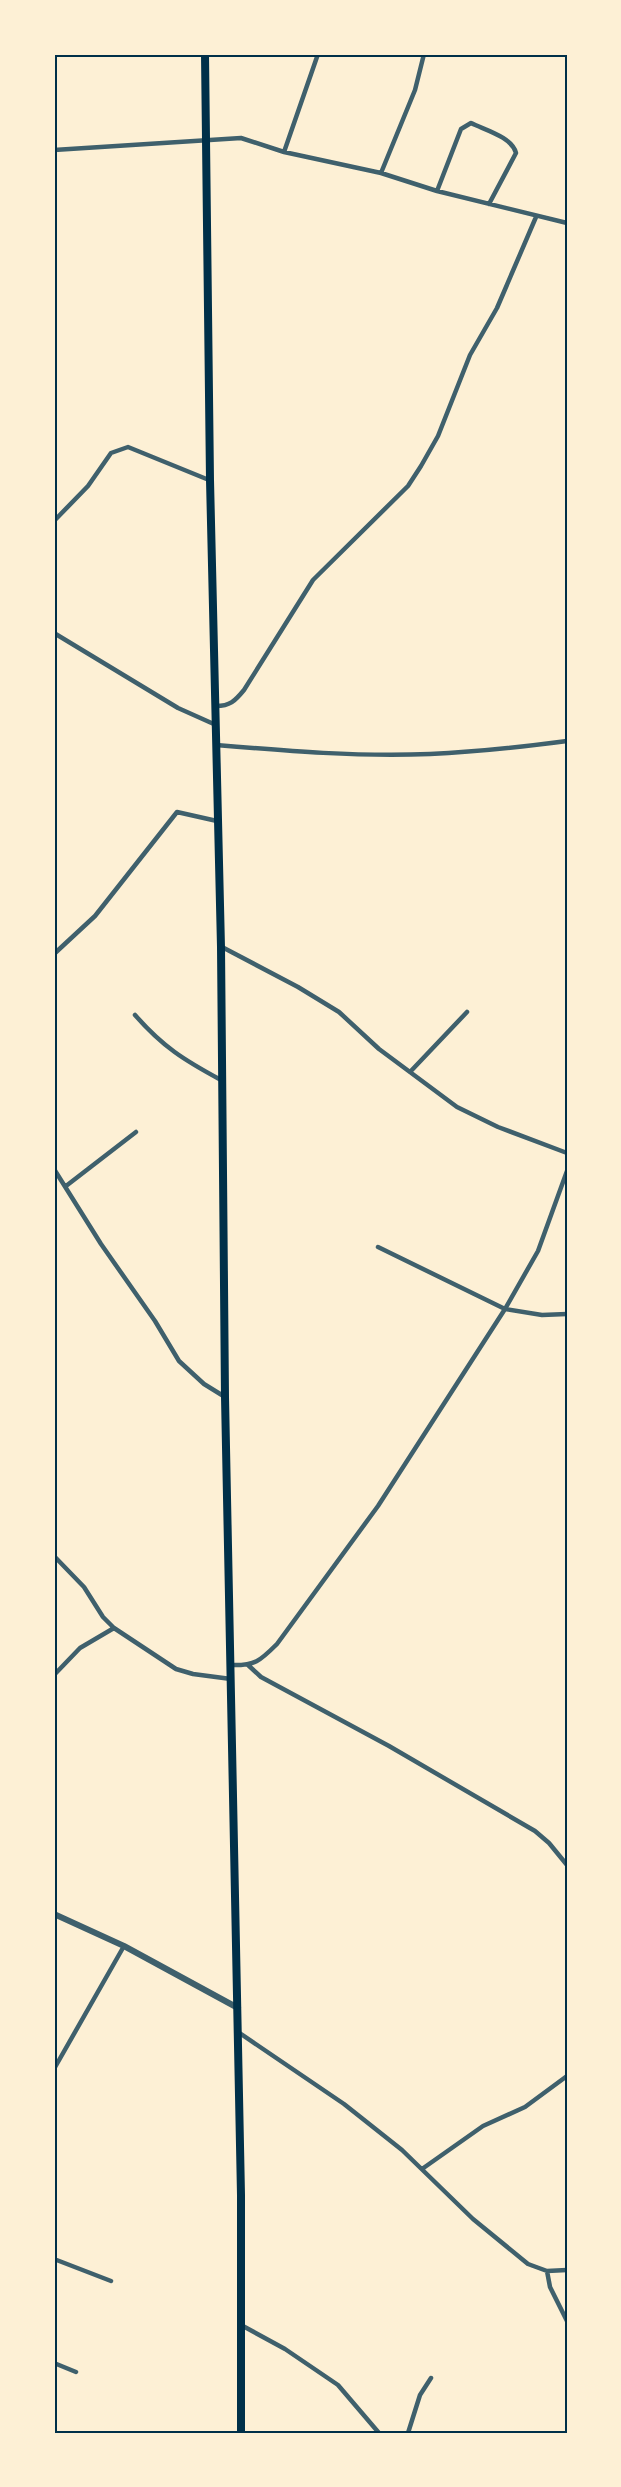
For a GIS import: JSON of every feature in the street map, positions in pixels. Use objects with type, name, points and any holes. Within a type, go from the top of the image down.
[{"type":"main road","points":[[205,54],[210,480],[221,947],[225,1397],[238,2008],[241,2433]]},
{"type":"street","points":[[284,152],[318,54]]},
{"type":"street","points":[[381,173],[415,90],[424,54]]},
{"type":"street","points":[[437,191],[461,129],[471,123],[509,141],[515,147],[516,153],[489,204]]},
{"type":"street","points":[[54,150],[241,138],[284,152],[381,173],[437,191],[567,223]]},
{"type":"street","points":[[216,706],[226,706],[234,702],[244,690],[313,580],[408,486],[438,436],[470,355],[497,308],[536,217]]},
{"type":"street","points":[[54,521],[88,486],[111,453],[129,447],[210,480]]},
{"type":"street","points":[[54,633],[178,708],[216,726]]},
{"type":"street","points":[[216,745],[305,753],[429,754],[507,749],[567,741]]},
{"type":"street","points":[[54,954],[95,916],[177,812],[217,821]]},
{"type":"street","points":[[221,947],[298,987],[339,1012],[379,1048],[457,1107],[498,1127],[567,1154]]},
{"type":"street","points":[[410,1072],[467,1012]]},
{"type":"street","points":[[135,1015],[156,1039],[178,1057],[221,1080]]},
{"type":"street","points":[[66,1186],[136,1132]]},
{"type":"street","points":[[54,1169],[100,1244],[161,1330],[179,1361],[204,1384],[225,1397]]},
{"type":"street","points":[[230,1665],[248,1665],[261,1660],[277,1644],[378,1506],[504,1309],[538,1251],[567,1171]]},
{"type":"street","points":[[378,1247],[504,1309],[543,1315],[567,1314]]},
{"type":"street","points":[[54,1556],[84,1587],[103,1617],[114,1628],[176,1669],[193,1674],[231,1679]]},
{"type":"street","points":[[54,1676],[80,1648],[114,1628]]},
{"type":"street","points":[[248,1665],[261,1677],[389,1746],[535,1831],[567,1864]]},
{"type":"street","points":[[54,1914],[124,1946],[238,2008]]},
{"type":"street","points":[[54,2069],[124,1946]]},
{"type":"street","points":[[238,2032],[344,2104],[422,2169],[473,2219],[528,2264],[547,2271],[567,2270]]},
{"type":"street","points":[[422,2169],[483,2126],[525,2107],[567,2076]]},
{"type":"street","points":[[562,2080],[567,2085]]},
{"type":"street","points":[[54,2259],[111,2281]]},
{"type":"street","points":[[547,2271],[550,2287],[567,2321]]},
{"type":"street","points":[[241,2325],[285,2349],[338,2385],[379,2433]]},
{"type":"street","points":[[54,2363],[76,2372]]},
{"type":"street","points":[[408,2433],[420,2395],[431,2378]]}]
